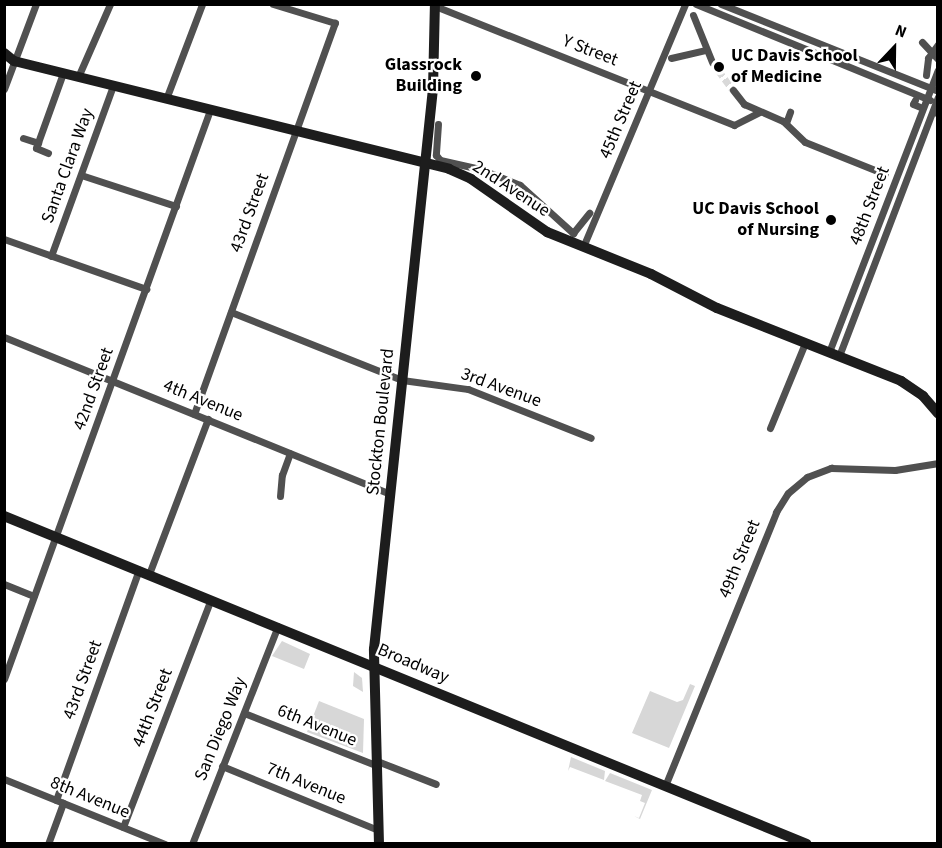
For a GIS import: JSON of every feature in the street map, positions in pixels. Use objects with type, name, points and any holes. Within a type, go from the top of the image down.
[{"type":"main road","name":"Stockton Boulevard","points":[[379,843],[374,666],[434,78],[435,5]]},
{"type":"main road","name":"2nd Avenue","points":[[4,53],[14,61],[425,162],[471,180],[531,223],[651,274],[717,308],[901,381],[923,396],[938,413]]},
{"type":"main road","name":"Broadway","points":[[4,516],[807,843]]},
{"type":"street","points":[[4,89],[36,4]]},
{"type":"street","points":[[78,77],[110,4]]},
{"type":"street","points":[[166,99],[202,4]]},
{"type":"street","points":[[273,4],[293,8]]},
{"type":"street","points":[[722,4],[934,89]]},
{"type":"street","name":"Y Street","points":[[435,5],[734,125],[760,112]]},
{"type":"street","name":"43rd Street","points":[[194,414],[335,23],[293,8]]},
{"type":"street","points":[[691,9],[712,62]]},
{"type":"street","points":[[691,9],[927,99],[937,100]]},
{"type":"street","name":"45th Street","points":[[583,246],[650,91],[691,9]]},
{"type":"street","points":[[922,42],[935,47]]},
{"type":"street","points":[[935,47],[938,59]]},
{"type":"street","points":[[927,77],[935,47]]},
{"type":"street","points":[[671,58],[706,50]]},
{"type":"street","name":"48th Street","points":[[834,354],[927,99],[934,89],[938,70]]},
{"type":"street","points":[[48,153],[36,148],[63,73]]},
{"type":"street","name":"Santa Clara Way","points":[[51,256],[113,86]]},
{"type":"street","points":[[733,90],[744,104],[786,123],[805,142],[885,174]]},
{"type":"street","name":"48th Street","points":[[834,354],[937,100]]},
{"type":"street","name":"42nd Street","points":[[4,679],[210,110]]},
{"type":"street","points":[[786,123],[790,112]]},
{"type":"street","points":[[438,124],[436,155],[440,160],[480,169],[520,185],[573,233],[589,213]]},
{"type":"street","points":[[23,138],[38,143]]},
{"type":"street","points":[[81,175],[176,206]]},
{"type":"street","points":[[4,239],[146,289]]},
{"type":"street","name":"3rd Avenue","points":[[231,312],[402,380],[468,389],[591,438]]},
{"type":"street","name":"4th Avenue","points":[[4,337],[390,494]]},
{"type":"street","points":[[770,428],[805,343]]},
{"type":"street","name":"43rd Street","points":[[48,843],[59,801],[144,572],[208,419]]},
{"type":"street","points":[[280,496],[282,475],[290,453]]},
{"type":"street","name":"49th Street","points":[[665,786],[776,512],[788,493],[807,477],[831,468],[895,470],[938,463]]},
{"type":"street","points":[[4,584],[34,596]]},
{"type":"street","name":"44th Street","points":[[123,827],[211,599]]},
{"type":"street","name":"San Diego Way","points":[[192,843],[278,627]]},
{"type":"street","points":[[4,651],[13,655]]},
{"type":"street","name":"6th Avenue","points":[[244,713],[436,784]]},
{"type":"street","name":"7th Avenue","points":[[222,766],[378,830]]},
{"type":"street","name":"8th Avenue","points":[[4,779],[123,827],[154,842],[165,843]]},
{"type":"shaded area","points":[[282,641],[310,654],[304,669],[272,656]]},
{"type":"shaded area","points":[[354,672],[362,678],[363,692],[353,686]]},
{"type":"shaded area","points":[[690,684],[695,686],[669,748],[632,733],[650,691],[677,702],[683,700]]},
{"type":"shaded area","points":[[319,701],[364,719],[363,753],[307,732]]},
{"type":"shaded area","points":[[571,757],[605,771],[604,780],[570,767],[568,771]]},
{"type":"shaded area","points":[[610,773],[652,790],[640,819],[634,816],[639,818],[645,803],[640,801],[642,795],[605,781]]},
{"type":"tunnel","points":[[712,62],[733,90]]},
{"type":"place","name":"UC Davis School of Medicine","points":[[719,67]]},
{"type":"place","name":"Glassrock Building","points":[[476,76]]},
{"type":"place","name":"UC Davis School of Nursing","points":[[831,220]]}]
